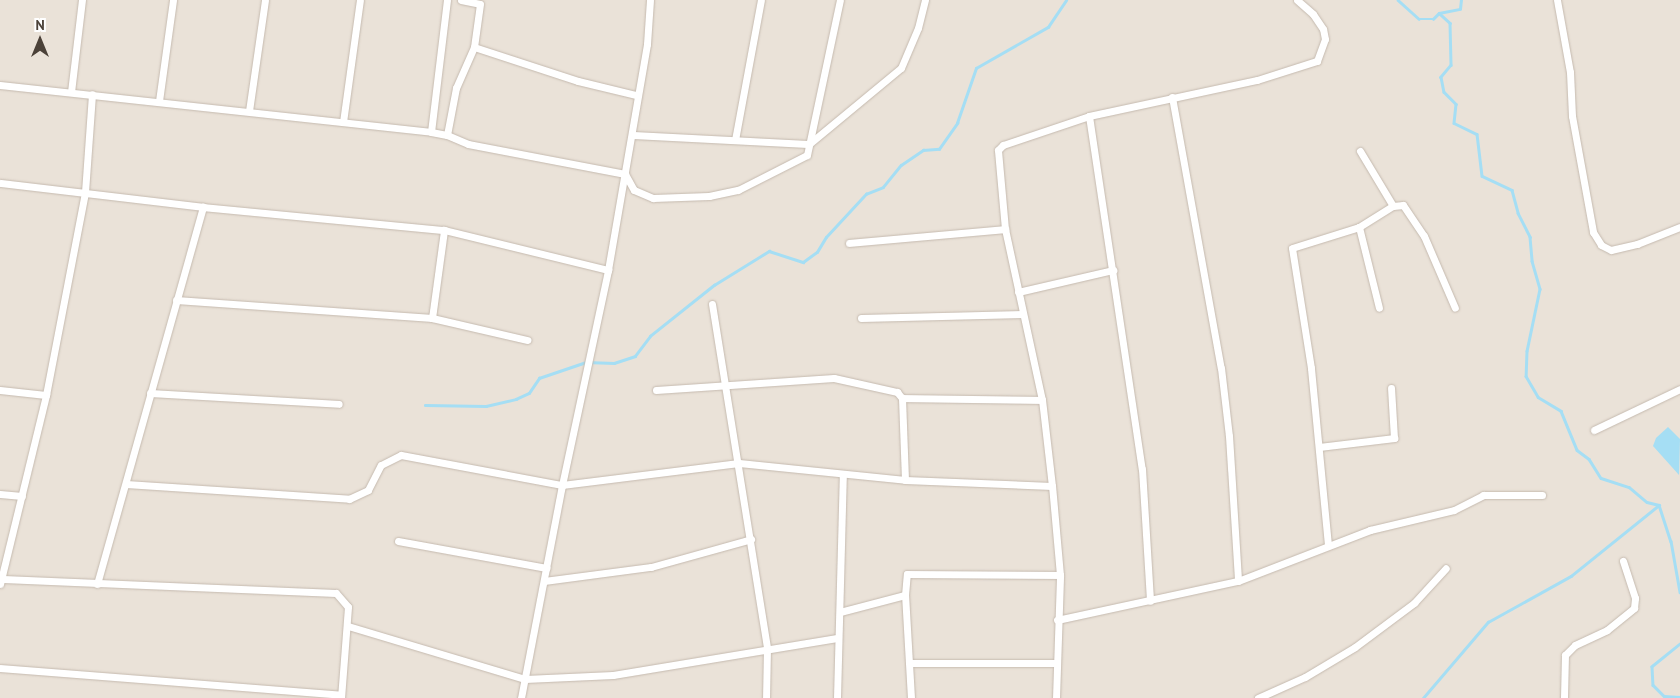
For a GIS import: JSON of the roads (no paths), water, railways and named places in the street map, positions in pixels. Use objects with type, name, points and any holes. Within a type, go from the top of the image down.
[{"type":"street","points":[[71,92],[82,0]]},
{"type":"street","points":[[159,101],[173,0]]},
{"type":"street","points":[[249,111],[265,0]]},
{"type":"street","points":[[343,122],[360,0]]},
{"type":"street","points":[[431,132],[447,0]]},
{"type":"street","points":[[447,135],[456,88],[474,48],[481,2],[461,0]]},
{"type":"street","points":[[521,698],[562,485],[608,270],[632,135],[636,95],[647,44],[650,0]]},
{"type":"street","points":[[735,140],[761,0]]},
{"type":"street","points":[[0,85],[249,111],[343,122],[380,129],[431,132],[447,135],[468,144],[625,174],[634,190],[653,198],[709,196],[738,190],[804,158],[809,144],[840,0]]},
{"type":"street","points":[[632,135],[809,144],[900,68],[918,28],[925,0]]},
{"type":"street","points":[[1056,698],[1057,620],[1060,575],[1052,486],[1042,400],[1005,229],[999,147],[1089,116],[1257,80],[1317,61],[1325,39],[1323,29],[1313,14],[1297,0]]},
{"type":"street","points":[[1557,0],[1570,72],[1572,116],[1593,232],[1600,245],[1610,250],[1637,244],[1680,227]]},
{"type":"street","points":[[474,48],[636,95]]},
{"type":"street","points":[[0,668],[341,697],[348,607],[336,593],[1,581],[46,395],[85,192],[92,94]]},
{"type":"street","points":[[1172,97],[1221,368],[1229,436],[1238,581]]},
{"type":"street","points":[[1089,116],[1142,469],[1150,601]]},
{"type":"street","points":[[1360,151],[1393,206]]},
{"type":"street","points":[[0,183],[203,207],[444,230],[608,270]]},
{"type":"street","points":[[1328,545],[1308,343],[1290,252],[1292,248],[1359,227],[1393,206],[1403,205],[1424,236],[1455,308]]},
{"type":"street","points":[[96,584],[126,484],[203,207]]},
{"type":"street","points":[[1359,227],[1379,308]]},
{"type":"street","points":[[850,243],[1005,229]]},
{"type":"street","points":[[432,318],[444,230]]},
{"type":"street","points":[[1018,292],[1113,270]]},
{"type":"street","points":[[176,300],[432,318],[527,340]]},
{"type":"street","points":[[712,304],[739,463],[767,648],[766,698]]},
{"type":"street","points":[[861,318],[1023,314]]},
{"type":"street","points":[[656,390],[726,383],[834,378],[884,387],[897,392],[902,398],[905,480]]},
{"type":"street","points":[[1319,447],[1394,438],[1391,388]]},
{"type":"street","points":[[1594,430],[1680,389]]},
{"type":"street","points":[[0,390],[46,395]]},
{"type":"street","points":[[150,393],[339,404]]},
{"type":"street","points":[[902,398],[1042,400]]},
{"type":"street","points":[[126,484],[349,499],[368,490],[380,465],[401,455],[562,485],[739,463],[905,480],[1052,486]]},
{"type":"street","points":[[837,698],[837,638],[840,612],[843,475]]},
{"type":"street","points":[[0,494],[22,496]]},
{"type":"street","points":[[1057,620],[1238,581],[1370,530],[1454,510],[1483,495],[1542,495]]},
{"type":"street","points":[[544,581],[651,567],[751,539]]},
{"type":"street","points":[[398,540],[547,568]]},
{"type":"street","points":[[1564,698],[1564,655],[1575,645],[1607,630],[1634,608],[1635,598],[1624,561]]},
{"type":"street","points":[[1258,698],[1305,677],[1354,647],[1426,592],[1446,568]]},
{"type":"street","points":[[912,698],[905,577],[911,573],[1060,575]]},
{"type":"street","points":[[840,612],[905,595]]},
{"type":"street","points":[[348,626],[525,679],[613,675],[767,648],[837,638]]},
{"type":"street","points":[[911,663],[1057,663]]},
{"type":"water","points":[[1668,427],[1680,439],[1679,475],[1653,446],[1656,438]]},
{"type":"waterway","points":[[425,405],[486,406],[516,399],[529,393],[539,378],[586,362],[614,363],[635,356],[650,336],[714,285],[769,251],[803,262],[817,252],[826,237],[866,194],[883,187],[901,165],[923,150],[939,149],[957,123],[976,68],[1048,27],[1066,0]]},
{"type":"waterway","points":[[1398,0],[1419,19],[1433,19],[1439,13],[1460,9],[1461,0]]},
{"type":"waterway","points":[[1439,13],[1450,23],[1451,65],[1441,77],[1444,92],[1456,104],[1454,123],[1477,134],[1482,176],[1512,190],[1518,213],[1530,237],[1532,261],[1540,289],[1527,351],[1526,376],[1538,397],[1561,411],[1577,450],[1589,459],[1601,478],[1629,487],[1647,502],[1659,505],[1671,541],[1680,592]]},
{"type":"waterway","points":[[1423,698],[1488,622],[1571,576],[1659,505]]},
{"type":"waterway","points":[[1680,644],[1652,667],[1653,685],[1664,696],[1680,697]]}]
